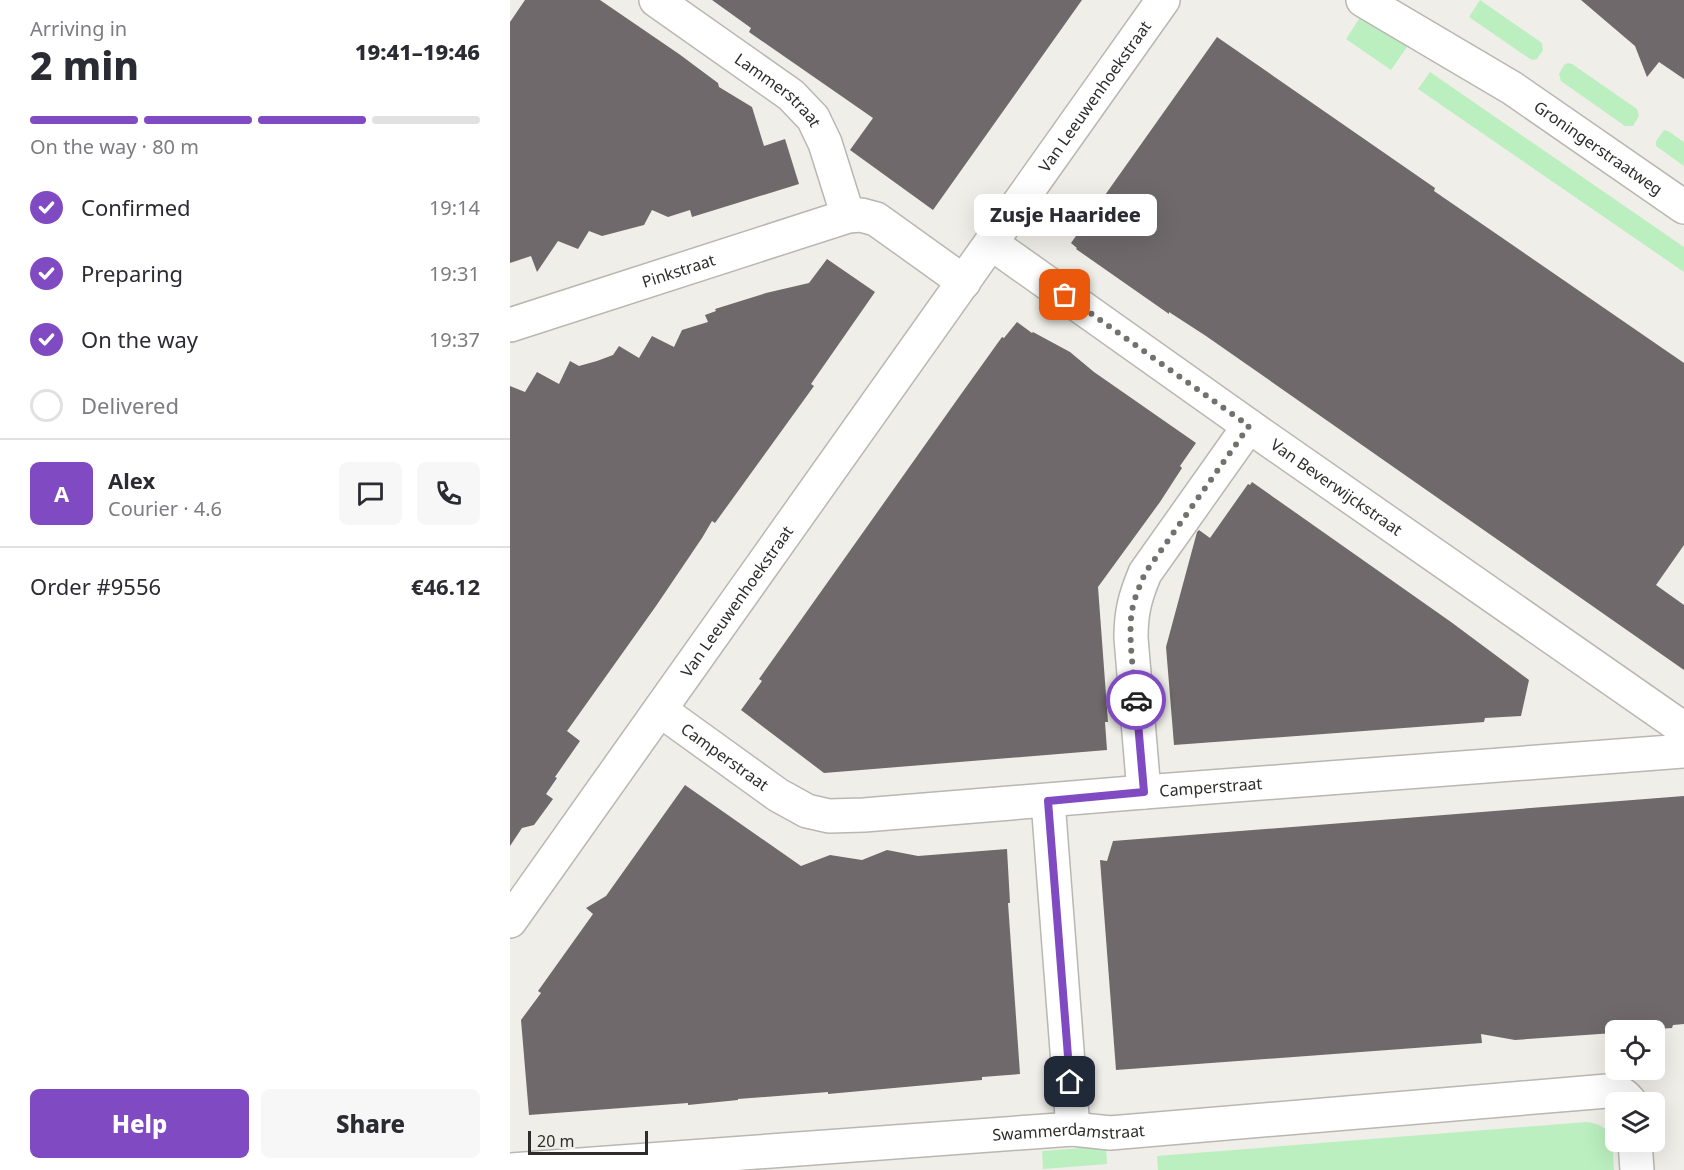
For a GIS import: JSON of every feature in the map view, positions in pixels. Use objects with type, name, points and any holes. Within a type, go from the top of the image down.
[{"type":"street","name":"Lammerstraat","points":[[656,0],[791,95],[813,118],[825,143],[848,216]]},
{"type":"street","name":"Van Leeuwenhoekstraat","points":[[510,921],[1163,0]]},
{"type":"street","name":"Groningerstraatweg","points":[[1364,0],[1512,88],[1684,207]]},
{"type":"street","name":"Groningerstraatweg","points":[[1406,0],[1512,88]]},
{"type":"street","points":[[848,216],[861,215],[876,219],[964,282]]},
{"type":"street","name":"Pinkstraat","points":[[510,325],[848,216]]},
{"type":"street","name":"Van Beverwijckstraat","points":[[991,243],[1684,729]]},
{"type":"street","points":[[1144,792],[1131,638],[1131,617],[1135,597],[1145,573],[1249,426]]},
{"type":"street","name":"Camperstraat","points":[[660,710],[778,795],[807,811],[829,816],[1684,751]]},
{"type":"street","points":[[1048,801],[1073,1129]]},
{"type":"street","name":"Swammerdamstraat","points":[[510,1170],[1073,1129],[1110,1133],[1607,1091],[1619,1092]]},
{"type":"street","points":[[1636,1152],[1638,1170]]},
{"type":"green space","points":[[1480,0],[1542,43],[1543,50],[1537,59],[1530,59],[1469,17]]},
{"type":"green space","points":[[1361,16],[1409,44],[1391,70],[1346,39]]},
{"type":"green space","points":[[1568,63],[1637,109],[1639,116],[1633,126],[1625,126],[1561,81],[1559,74],[1564,65]]},
{"type":"green space","points":[[1430,72],[1684,247],[1684,272],[1418,89]]},
{"type":"green space","points":[[1664,130],[1684,142],[1684,166],[1656,146],[1656,141]]},
{"type":"green space","points":[[1587,1122],[1605,1129],[1605,1152],[1613,1152],[1614,1170],[1158,1170],[1157,1156]]},
{"type":"green space","points":[[1106,1146],[1107,1164],[1043,1169],[1042,1151]]},
{"type":"building","points":[[525,0],[600,0],[679,54],[718,83],[719,87],[752,107],[764,146],[785,139],[799,184],[692,217],[690,210],[668,217],[652,210],[644,225],[602,236],[589,231],[578,249],[558,241],[537,272],[531,256],[510,263],[510,22]]},
{"type":"building","points":[[712,0],[1082,0],[933,210],[850,150],[873,118],[749,32],[751,28]]},
{"type":"building","points":[[1581,0],[1684,0],[1684,79],[1659,62],[1647,77],[1635,46]]},
{"type":"building","points":[[1217,37],[1435,188],[1434,191],[1684,363],[1684,545],[1656,585],[1684,605],[1684,670],[1206,336],[1169,312],[1169,314],[1076,249],[1071,243]]},
{"type":"building","points":[[827,259],[875,292],[811,384],[814,386],[715,523],[712,521],[656,606],[567,731],[580,741],[546,794],[553,799],[534,825],[522,828],[510,846],[510,386],[525,392],[537,372],[559,384],[570,361],[579,366],[597,361],[613,355],[619,346],[639,358],[652,336],[674,347],[682,330],[708,322],[705,315],[716,311],[715,309],[766,293],[809,283]]},
{"type":"building","points":[[1017,322],[1032,333],[1070,352],[1094,372],[1196,443],[1160,502],[1098,587],[1108,722],[1105,722],[1107,750],[824,773],[741,710],[762,681],[759,679],[959,397],[1002,337],[1004,338]]},
{"type":"building","points":[[1252,482],[1451,622],[1529,680],[1521,716],[1485,718],[1484,722],[1174,745],[1166,647],[1197,532],[1199,530],[1210,538],[1248,484]]},
{"type":"building","points":[[685,785],[801,866],[830,855],[862,860],[887,850],[918,856],[1007,849],[1010,903],[1008,903],[1020,1074],[982,1077],[982,1080],[828,1094],[828,1092],[688,1105],[688,1103],[529,1115],[521,1020],[541,993],[538,991],[593,914],[586,908],[606,896]]},
{"type":"building","points":[[1684,796],[1684,1024],[1665,1028],[1665,1020],[1605,1020],[1605,1034],[1515,1040],[1481,1034],[1482,1043],[1116,1070],[1100,860],[1107,861],[1113,841]]},
{"type":"way so far","points":[[1065,295],[1249,426],[1145,573],[1135,597],[1131,617],[1131,638],[1136,700]]},
{"type":"place","name":"Zusje Haaridee","points":[[1065,295]]},
{"type":"route","points":[[1070,1082],[1048,801],[1144,792],[1136,700]]}]
